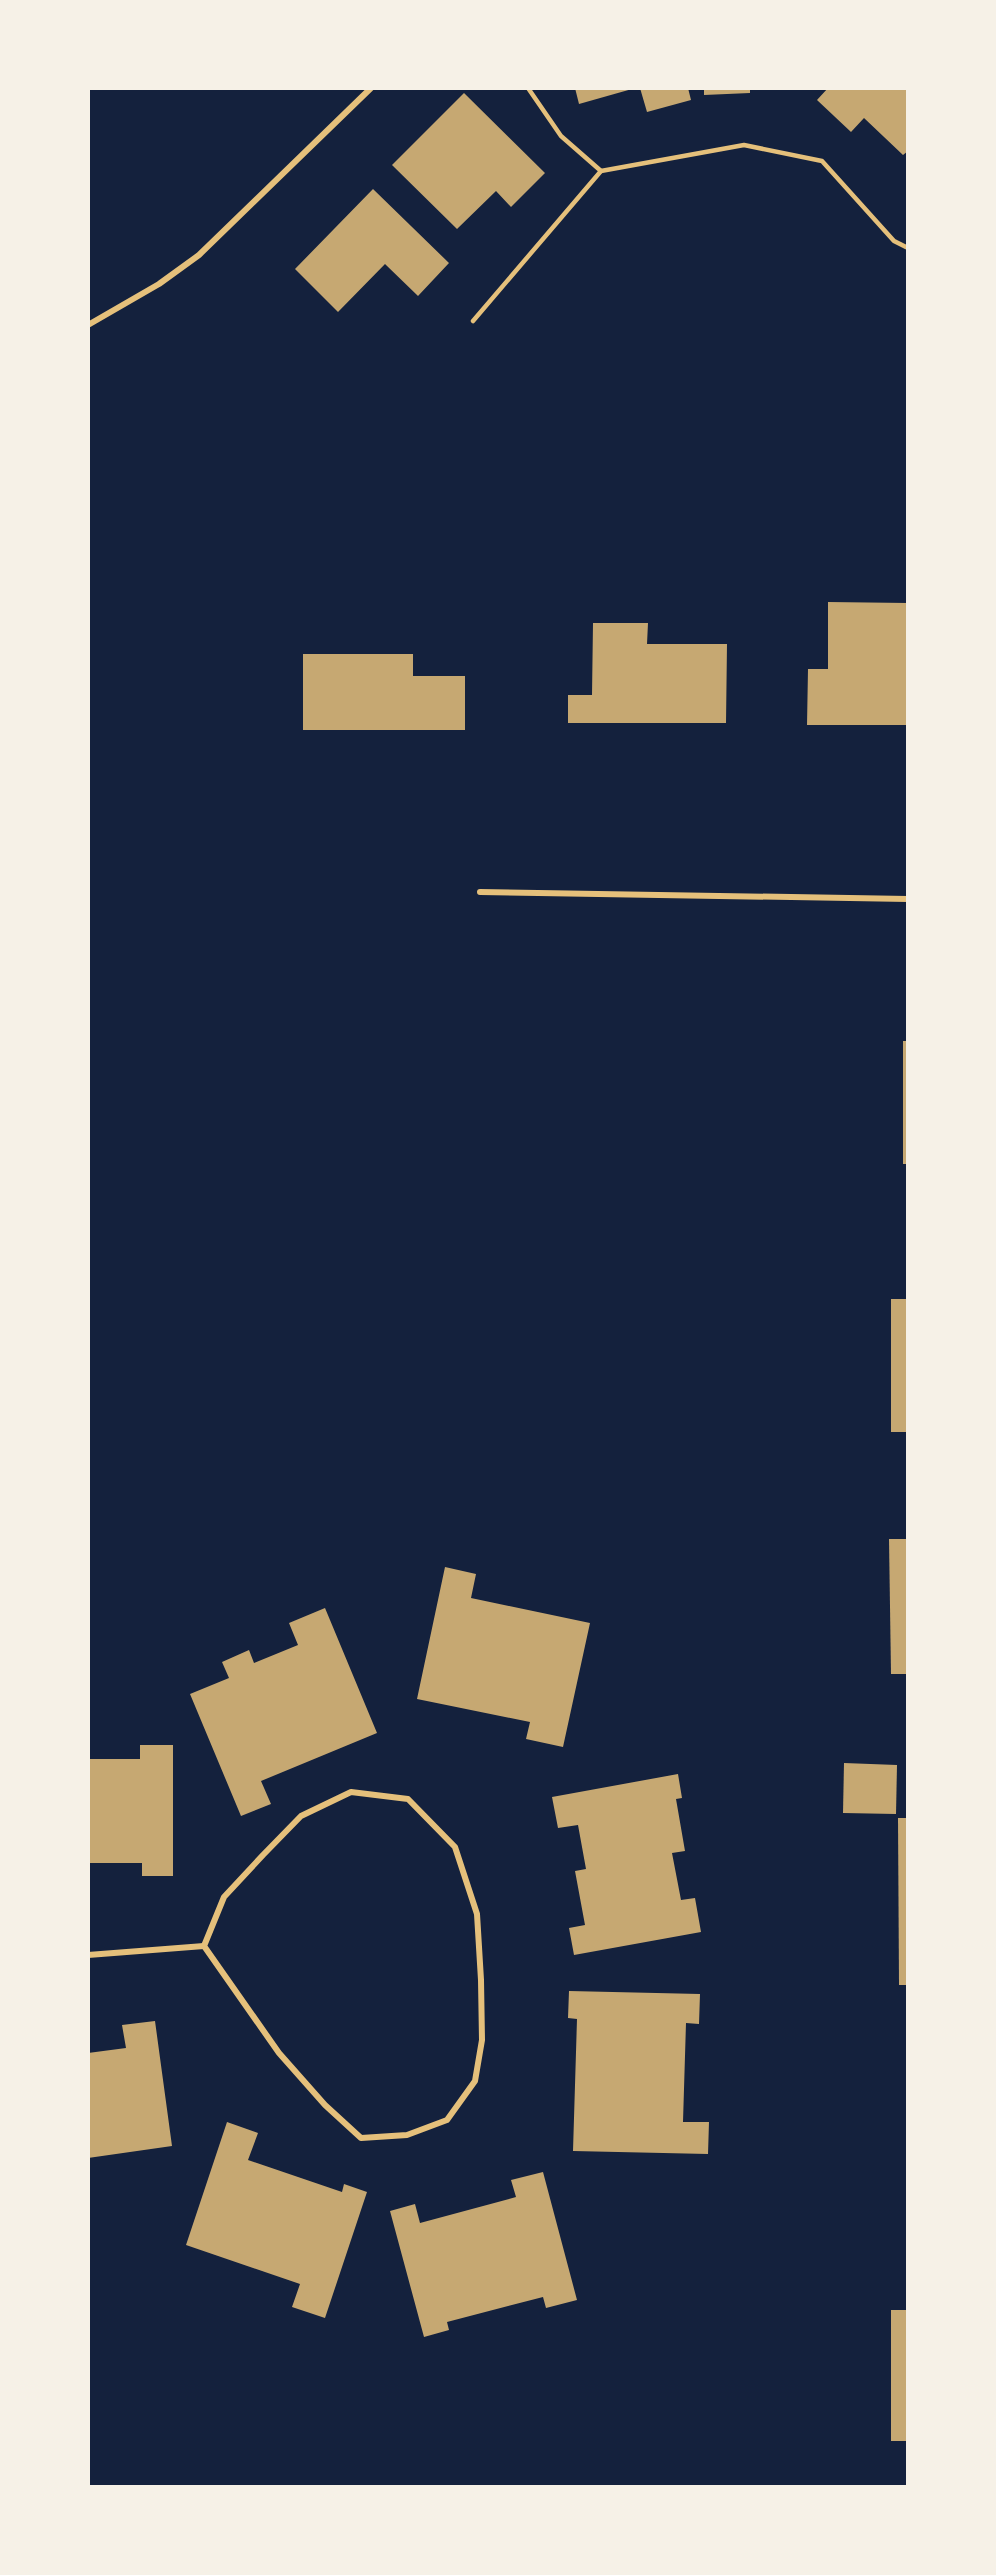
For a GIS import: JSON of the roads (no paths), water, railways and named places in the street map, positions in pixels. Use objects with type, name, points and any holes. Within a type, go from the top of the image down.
[{"type":"street","points":[[88,325],[159,284],[198,255],[371,88]]},
{"type":"street","points":[[480,892],[908,899]]},
{"type":"street","points":[[351,1791],[408,1799],[455,1847],[477,1914],[482,2040],[475,2081],[447,2120],[407,2135],[361,2138],[325,2105],[279,2053],[204,1946],[224,1897],[301,1816],[351,1791]]},
{"type":"street","points":[[88,1954],[204,1946]]},
{"type":"lane","points":[[528,88],[561,136],[601,171]]},
{"type":"lane","points":[[473,321],[601,171],[744,145],[822,161],[894,241],[908,248]]}]
